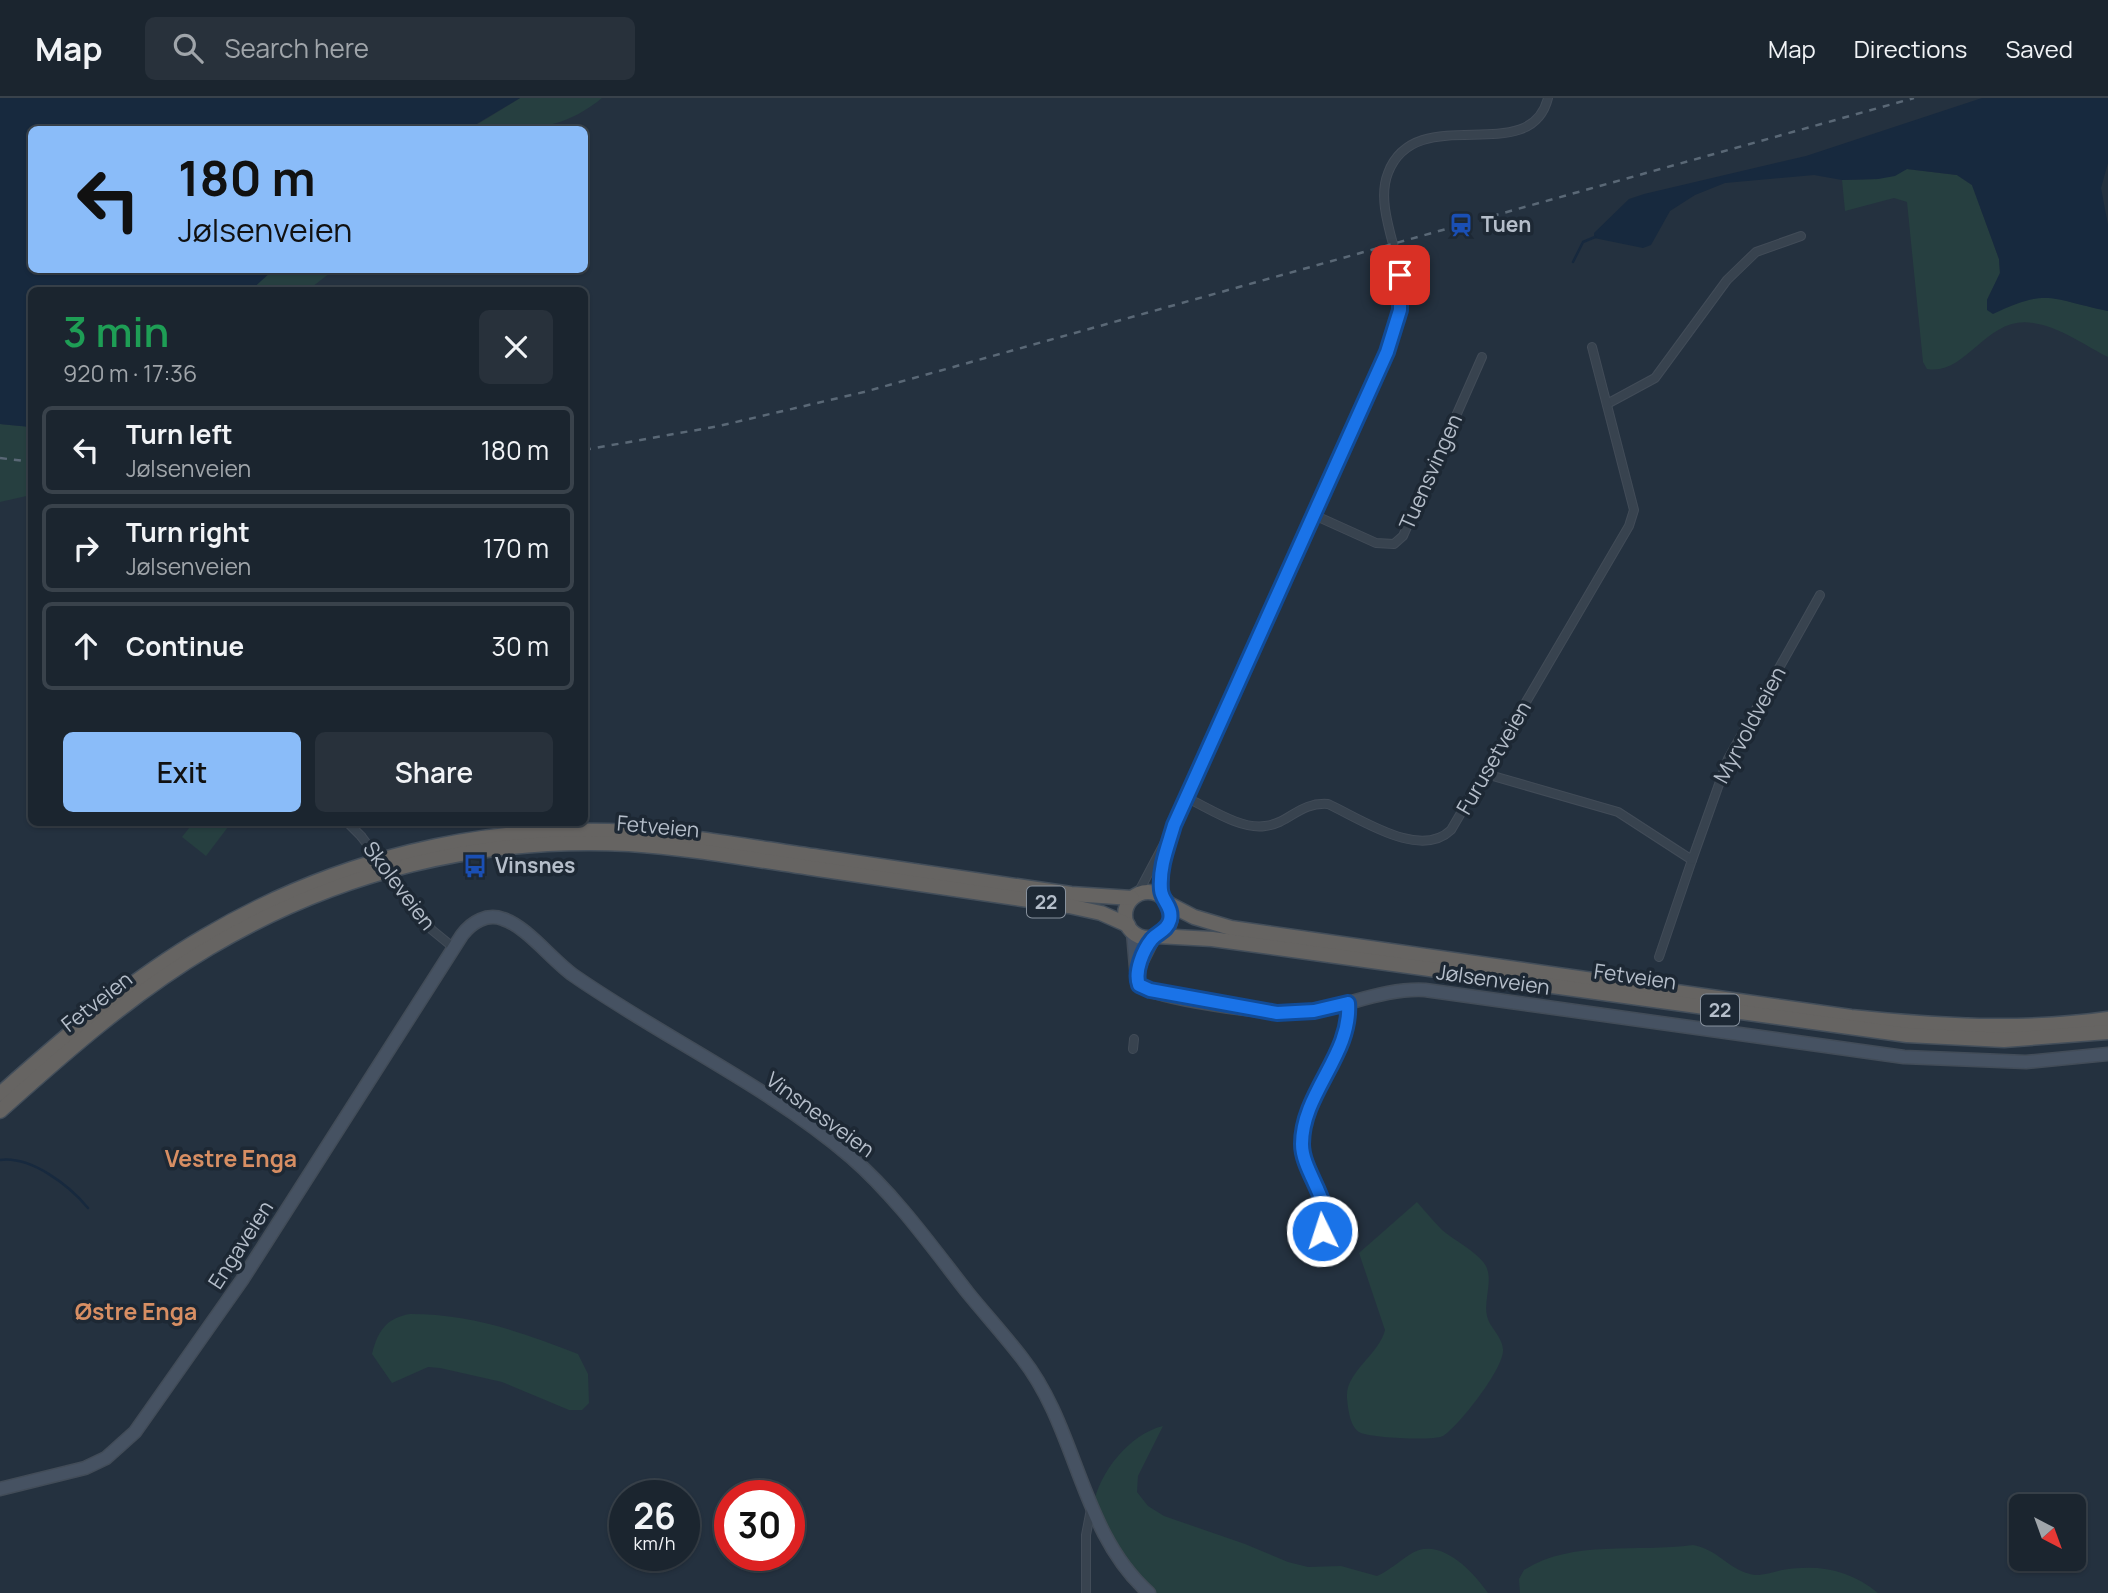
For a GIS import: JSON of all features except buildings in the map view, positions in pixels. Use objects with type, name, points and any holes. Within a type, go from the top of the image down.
[{"type":"highway","name":"Fetveien","points":[[0,1094],[127,988],[223,925],[348,869],[444,844],[526,833],[631,832],[1071,894],[1135,896]]},
{"type":"highway","name":"Fetveien","points":[[0,1111],[135,998],[211,947],[264,918],[329,889],[395,867],[447,856],[544,844],[657,847],[1069,906],[1101,913],[1130,929]]},
{"type":"highway","name":"22","points":[[1135,896],[1150,892],[1164,900]]},
{"type":"highway","points":[[1130,929],[1125,911],[1135,896]]},
{"type":"highway","points":[[1155,936],[1170,922],[1164,900]]},
{"type":"highway","name":"Fetveien","points":[[1164,900],[1205,922],[1249,931],[1851,1017],[1930,1025],[2003,1027],[2108,1019]]},
{"type":"highway","name":"22","points":[[1130,929],[1143,937],[1155,936]]},
{"type":"highway","name":"Fetveien","points":[[1155,936],[1212,939],[1907,1035],[2004,1040],[2108,1032]]},
{"type":"main road","name":"Vinsnesveien","points":[[454,948],[475,922],[488,917],[507,920],[572,974],[786,1110],[851,1157],[935,1249],[1031,1371],[1052,1411],[1119,1562],[1149,1593]]},
{"type":"main road","points":[[1130,929],[1137,972]]},
{"type":"main road","points":[[1137,972],[1155,936]]},
{"type":"main road","name":"Engaveien","points":[[0,1489],[85,1468],[106,1458],[135,1432],[204,1339],[454,948]]},
{"type":"main road","name":"Jølsenveien","points":[[1137,972],[1139,985],[1150,990],[1264,1011],[1301,1013],[1396,991],[1425,990],[1904,1058],[2026,1062],[2108,1054]]},
{"type":"street","points":[[1135,896],[1174,825],[1387,352],[1400,310],[1400,275],[1384,196],[1387,174],[1394,162],[1416,142],[1429,138],[1522,131],[1540,117],[1548,98]]},
{"type":"street","points":[[1607,404],[1655,378],[1727,280],[1756,252],[1801,236]]},
{"type":"street","name":"Furusetveien","points":[[1186,798],[1247,824],[1265,826],[1313,803],[1328,804],[1404,839],[1428,843],[1440,839],[1456,824],[1629,526],[1634,510],[1592,347]]},
{"type":"street","name":"Tuensvingen","points":[[1314,515],[1376,543],[1394,544],[1403,536],[1482,357]]},
{"type":"street","name":"Myrvoldveien","points":[[1660,957],[1728,759],[1820,595]]},
{"type":"street","points":[[1486,774],[1618,812],[1692,860]]},
{"type":"street","points":[[1164,900],[1161,873],[1174,825]]},
{"type":"street","name":"Skoleveien","points":[[351,826],[432,930],[454,948]]},
{"type":"street","points":[[1322,1231],[1324,1208],[1305,1167],[1302,1138],[1309,1112],[1348,1027],[1348,1003]]},
{"type":"street","points":[[1133,1049],[1134,1039]]},
{"type":"street","points":[[1086,1593],[1086,1535],[1092,1506]]},
{"type":"green space","points":[[520,98],[602,98],[586,110],[554,124],[474,126]]},
{"type":"green space","points":[[1907,169],[1957,175],[1972,185],[1999,259],[2000,273],[1987,300],[2018,302],[2033,297],[2051,297],[2108,311],[2108,357],[2053,328],[2033,323],[2017,323],[1989,336],[1954,364],[1941,369],[1927,369],[1923,362],[1907,202],[1894,198],[1845,211],[1842,180],[1878,179]]},
{"type":"green space","points":[[270,273],[330,273],[312,287],[254,287]]},
{"type":"green space","points":[[0,424],[28,427],[28,496],[0,502]]},
{"type":"green space","points":[[191,826],[229,826],[206,856],[182,837]]},
{"type":"green space","points":[[1417,1202],[1442,1230],[1484,1263],[1489,1275],[1487,1316],[1502,1344],[1502,1357],[1480,1396],[1443,1436],[1415,1439],[1365,1434],[1359,1432],[1352,1422],[1347,1402],[1348,1389],[1351,1380],[1382,1339],[1385,1330],[1359,1253]]},
{"type":"green space","points":[[410,1314],[454,1317],[496,1326],[578,1354],[588,1374],[589,1403],[582,1410],[569,1410],[502,1382],[440,1368],[428,1367],[392,1383],[372,1354],[384,1327],[395,1319]]},
{"type":"green space","points":[[1163,1426],[1138,1476],[1137,1492],[1148,1506],[1164,1516],[1288,1562],[1308,1567],[1341,1566],[1377,1576],[1409,1555],[1431,1549],[1443,1552],[1464,1565],[1488,1593],[1156,1593],[1136,1578],[1093,1506],[1096,1493],[1109,1468],[1127,1446],[1150,1430]]},
{"type":"green space","points":[[1693,1545],[1709,1550],[1735,1568],[1750,1574],[1761,1575],[1795,1568],[1821,1568],[1856,1578],[1878,1593],[1520,1593],[1519,1579],[1524,1570],[1563,1554]]},
{"type":"water","points":[[0,98],[520,98],[473,126],[28,126],[28,273],[270,273],[254,287],[28,287],[28,427],[0,424]]},
{"type":"water","points":[[1982,98],[2108,98],[2108,163],[2101,188],[2108,225],[2108,311],[2050,298],[2027,301],[1993,314],[1987,310],[1987,300],[2000,273],[1999,259],[1972,185],[1957,175],[1907,169],[1895,176],[1878,179],[1842,180],[1814,175],[1725,183],[1695,195],[1670,211],[1651,245],[1643,248],[1594,238],[1594,233],[1629,199],[1806,156]]},
{"type":"waterway","points":[[1573,262],[1583,242],[1595,237]]},
{"type":"waterway","points":[[0,1160],[12,1160],[36,1167],[71,1190],[88,1208]]},
{"type":"railway","points":[[588,449],[719,426],[864,392],[1914,98]]},
{"type":"railway","points":[[0,458],[28,462]]},
{"type":"place","name":"Tuen","points":[[1461,225]]},
{"type":"place","name":"Vinsnes","points":[[475,866]]},
{"type":"district","name":"Vestre Enga","points":[[231,1159]]},
{"type":"district","name":"Østre Enga","points":[[136,1312]]},
{"type":"route","points":[[1322,1231],[1325,1222],[1324,1208],[1305,1167],[1302,1138],[1309,1112],[1348,1027],[1348,1003],[1301,1013],[1277,1013],[1150,990],[1139,985],[1137,972],[1154,937],[1162,933],[1170,922],[1170,909],[1162,897],[1161,873],[1174,825],[1387,352],[1400,310],[1400,275]]}]
